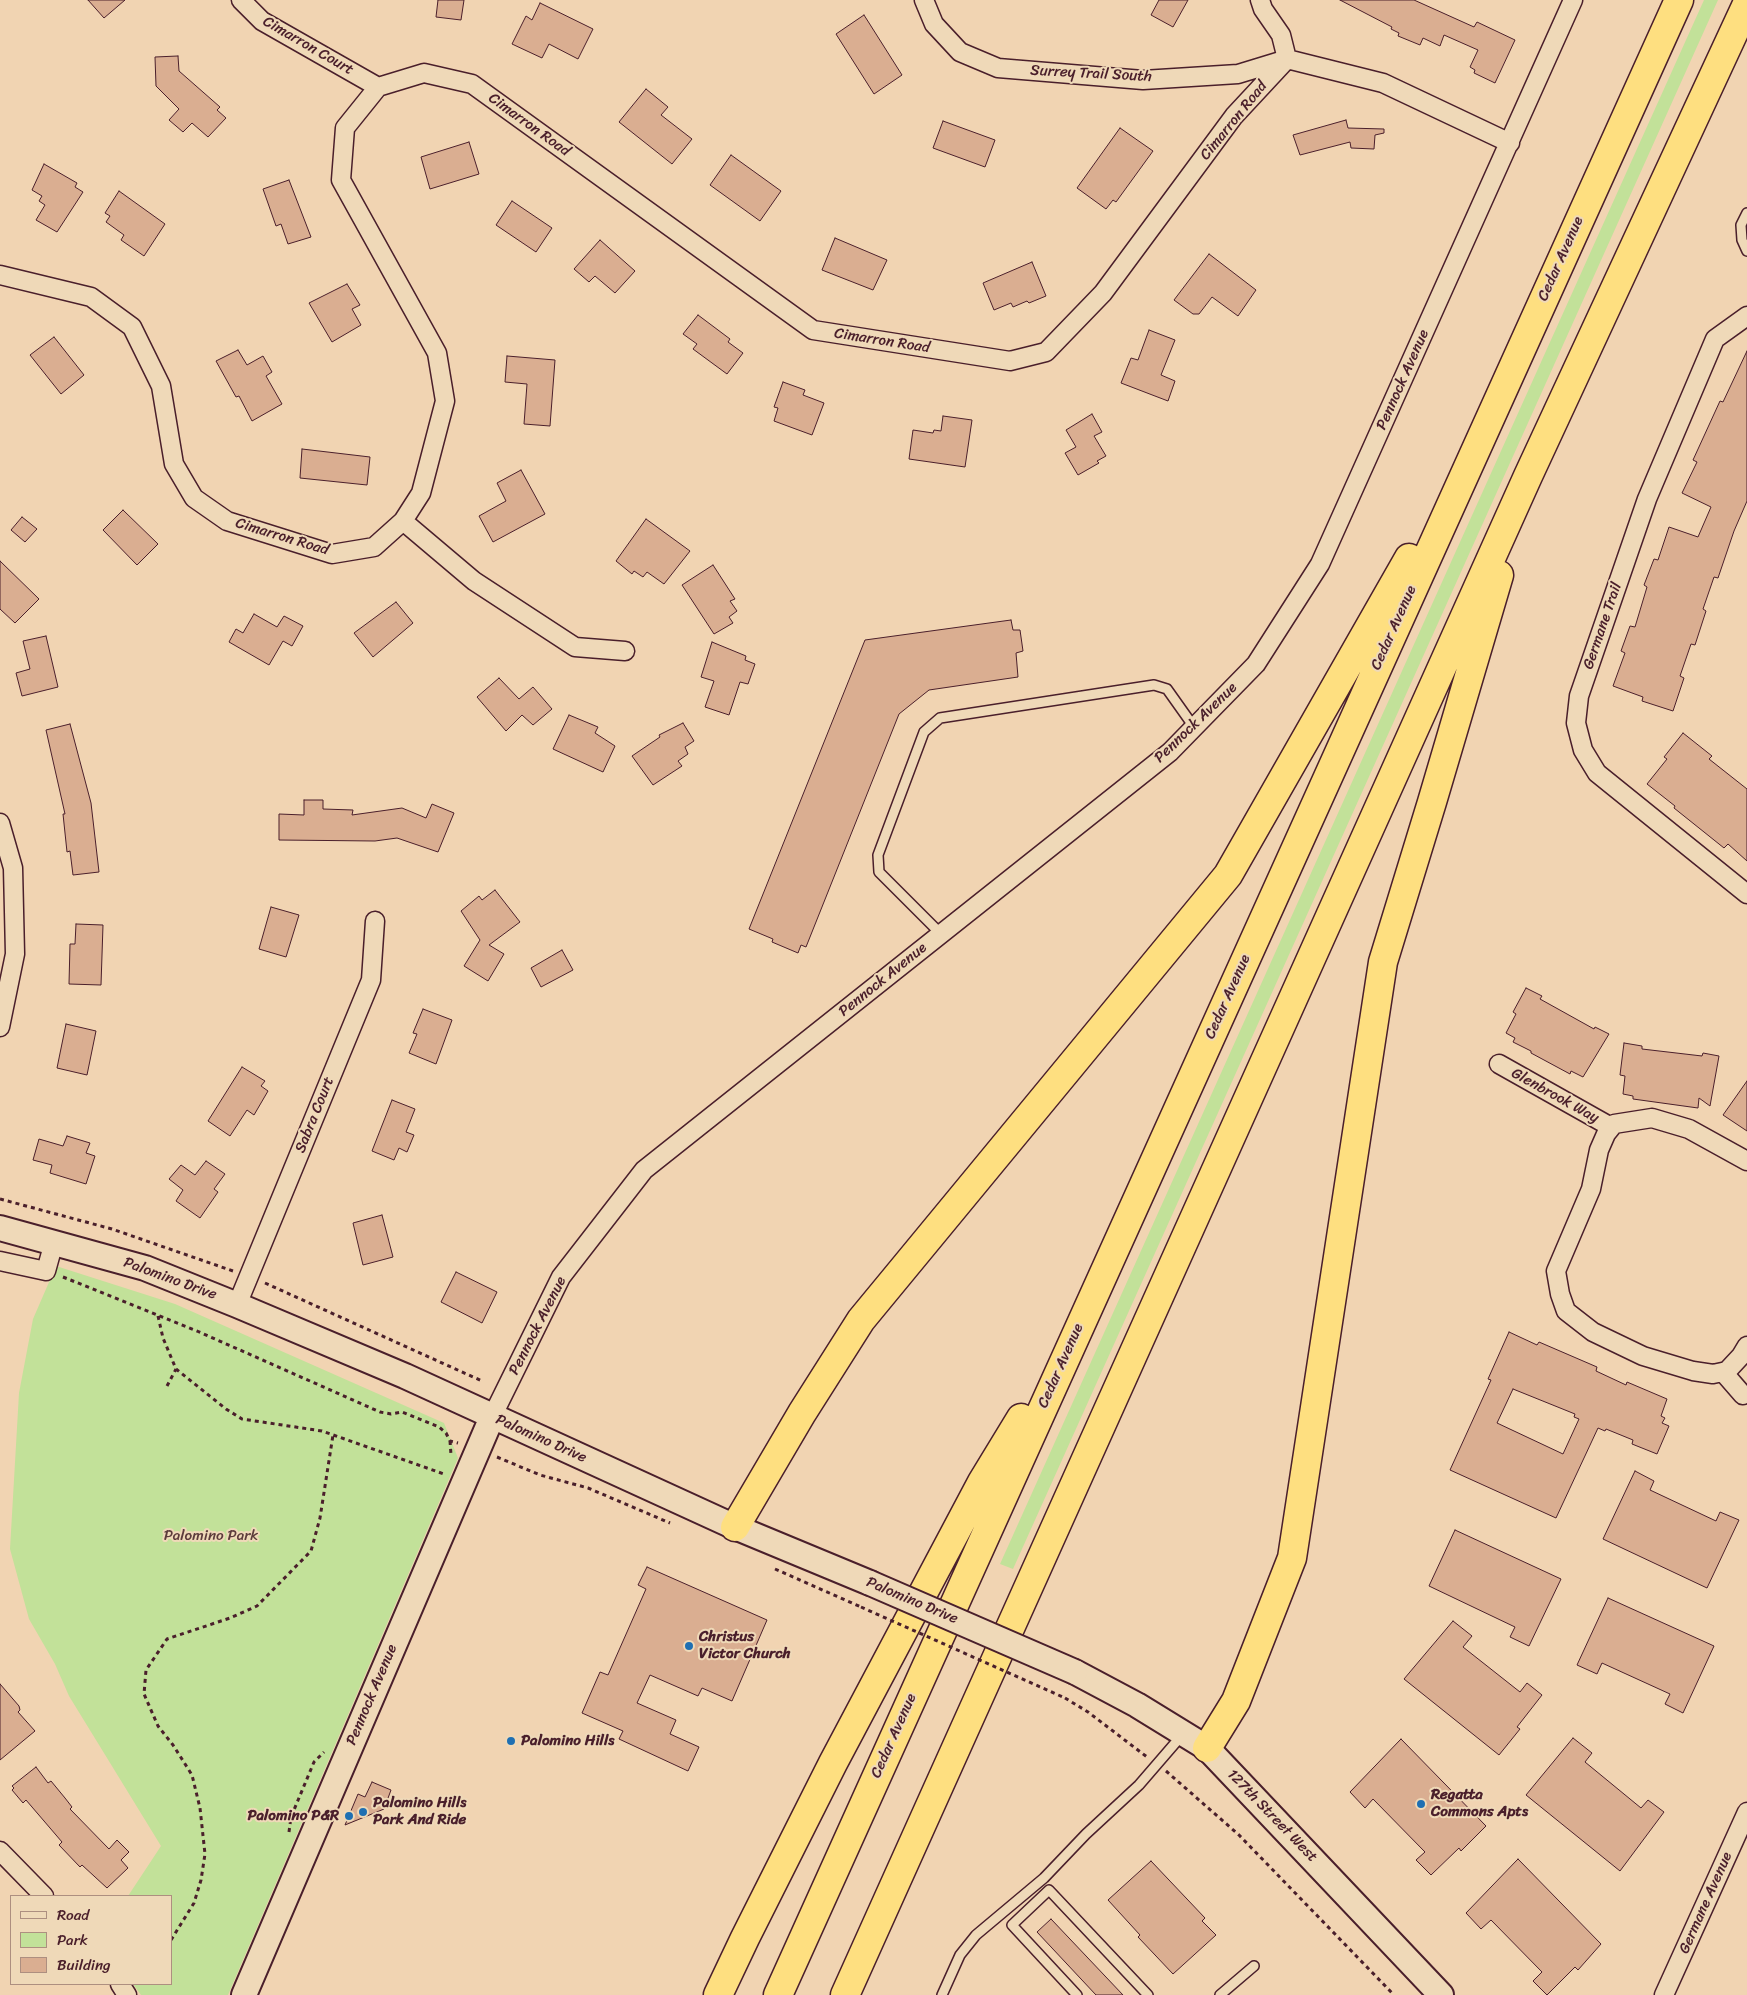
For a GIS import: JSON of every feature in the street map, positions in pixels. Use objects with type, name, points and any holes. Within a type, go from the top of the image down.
[{"type":"highway","name":"Cedar Avenue","points":[[778,1995],[1083,1316],[1679,0]]},
{"type":"highway","points":[[845,1995],[1528,476],[1747,4]]},
{"type":"highway","points":[[735,1527],[802,1413],[861,1320],[1228,875],[1488,420]]},
{"type":"highway","points":[[1207,1748],[1236,1701],[1292,1558],[1383,962],[1528,476]]},
{"type":"highway","points":[[718,1995],[833,1763],[982,1482],[1083,1316]]},
{"type":"highway","points":[[849,1995],[863,1955]]},
{"type":"street","name":"Cimarron Court","points":[[241,0],[262,21],[378,87]]},
{"type":"street","name":"Surrey Trail South","points":[[924,0],[934,24],[960,52],[998,68],[1143,80],[1238,74],[1287,59]]},
{"type":"street","points":[[1260,0],[1281,35],[1287,59],[1383,83],[1510,143]]},
{"type":"street","name":"Pennock Avenue","points":[[244,1995],[477,1449],[561,1277],[644,1170],[1170,752],[1256,664],[1320,564],[1573,0]]},
{"type":"street","name":"Cimarron Road","points":[[0,275],[91,297],[132,327],[160,386],[174,464],[194,498],[227,521],[332,554],[374,547],[403,521],[421,493],[444,401],[436,353],[341,180],[345,128],[378,87],[424,73],[472,84],[813,330],[1010,361],[1046,352],[1102,293],[1234,116],[1287,59]]},
{"type":"street","name":"Germane Trail","points":[[1747,316],[1715,339],[1647,499],[1579,696],[1576,724],[1583,750],[1598,773],[1747,894]]},
{"type":"street","points":[[403,521],[474,581],[575,647],[625,651]]},
{"type":"street","points":[[0,823],[13,868],[15,954],[0,1027]]},
{"type":"street","name":"Sabra Court","points":[[237,1305],[371,980],[375,922]]},
{"type":"street","name":"Glenbrook Way","points":[[1499,1064],[1611,1127]]},
{"type":"street","name":"Glenbrook Way","points":[[1723,1372],[1713,1374],[1693,1371],[1643,1356],[1593,1332],[1566,1311],[1560,1294],[1556,1271],[1591,1189],[1599,1150],[1614,1124],[1652,1118],[1689,1129],[1747,1161]]},
{"type":"street","name":"Palomino Drive","points":[[0,1228],[146,1268],[356,1354],[735,1527],[1075,1672]]},
{"type":"street","points":[[0,1261],[46,1271],[54,1242]]},
{"type":"street","points":[[1743,1395],[1723,1372],[1727,1371],[1741,1356],[1747,1346]]},
{"type":"street","name":"127th Street West","points":[[1075,1672],[1137,1705],[1207,1748],[1441,1995]]},
{"type":"street","name":"Germane Avenue","points":[[1664,1995],[1747,1812]]},
{"type":"street","points":[[0,1851],[43,1895]]},
{"type":"lane","points":[[1747,213],[1741,225],[1742,240],[1747,251]]},
{"type":"lane","points":[[941,934],[879,872],[878,855],[924,732],[940,718],[1154,685],[1167,689],[1194,727]]},
{"type":"lane","points":[[942,1995],[960,1955],[976,1935],[1044,1878],[1086,1834],[1140,1785],[1184,1734]]},
{"type":"lane","points":[[1077,1995],[1012,1925],[1049,1890],[1148,1995]]},
{"type":"lane","points":[[1220,1995],[1254,1966]]},
{"type":"path","points":[[46,1271],[158,1315],[380,1412],[391,1414],[402,1412],[432,1424],[446,1433],[450,1441],[452,1455],[449,1461]]},
{"type":"path","points":[[158,1315],[163,1338],[176,1369],[242,1420],[316,1430],[333,1434],[444,1474],[446,1468]]},
{"type":"path","points":[[167,1386],[176,1369]]},
{"type":"path","points":[[172,1938],[194,1903],[201,1880],[205,1854],[200,1808],[192,1775],[158,1726],[144,1694],[146,1670],[167,1638],[230,1618],[257,1606],[310,1551],[320,1518],[333,1434]]},
{"type":"path","points":[[450,1441],[477,1449],[540,1476],[588,1488],[676,1525]]},
{"type":"path","points":[[773,1568],[1065,1698],[1088,1712],[1157,1764],[1239,1835],[1394,1995]]},
{"type":"green space","points":[[1704,0],[1718,0],[1013,1569],[1000,1564]]},
{"type":"green space","name":"Palomino Park","points":[[56,1266],[175,1304],[444,1423],[458,1458],[228,1995],[141,1995],[134,1985],[172,1985],[172,1895],[129,1895],[161,1846],[69,1696],[55,1664],[29,1619],[10,1549],[19,1393],[33,1319]]},
{"type":"building","points":[[88,0],[125,0],[104,18]]},
{"type":"building","points":[[438,0],[464,0],[461,20],[436,17]]},
{"type":"building","points":[[1159,0],[1188,0],[1173,27],[1151,15]]},
{"type":"building","points":[[1340,0],[1414,0],[1474,27],[1477,22],[1515,40],[1495,83],[1474,73],[1475,70],[1470,67],[1478,50],[1444,35],[1440,46],[1423,38],[1420,45],[1398,36],[1399,33],[1391,29],[1392,27]]},
{"type":"building","points":[[540,3],[593,29],[578,59],[549,44],[542,58],[512,44],[526,16],[532,20]]},
{"type":"building","points":[[864,15],[902,75],[874,94],[836,34]]},
{"type":"building","points":[[178,56],[179,71],[220,107],[217,110],[226,118],[208,137],[192,123],[183,132],[169,120],[179,109],[156,86],[155,57]]},
{"type":"building","points":[[646,89],[668,107],[661,115],[692,139],[672,164],[619,122]]},
{"type":"building","points":[[1346,120],[1348,128],[1384,129],[1384,133],[1375,135],[1374,149],[1351,148],[1350,142],[1300,155],[1293,135]]},
{"type":"building","points":[[943,121],[995,140],[985,167],[933,148]]},
{"type":"building","points":[[1120,128],[1153,151],[1116,202],[1113,200],[1106,209],[1077,188]]},
{"type":"building","points":[[469,142],[479,174],[430,189],[421,157]]},
{"type":"building","points":[[731,155],[781,191],[760,221],[710,185]]},
{"type":"building","points":[[44,164],[77,183],[75,187],[83,192],[57,232],[36,220],[45,205],[39,201],[42,196],[32,190]]},
{"type":"building","points":[[289,180],[311,237],[288,244],[281,224],[276,226],[263,189]]},
{"type":"building","points":[[119,191],[165,224],[144,256],[121,240],[124,235],[106,222],[110,216],[105,213]]},
{"type":"building","points":[[512,201],[552,228],[536,252],[496,225]]},
{"type":"building","points":[[835,238],[887,260],[873,290],[822,270]]},
{"type":"building","points":[[600,240],[635,271],[615,293],[595,276],[589,282],[574,269]]},
{"type":"building","points":[[1209,254],[1256,290],[1238,316],[1212,297],[1199,314],[1193,314],[1174,300]]},
{"type":"building","points":[[1032,262],[1046,296],[1013,307],[1011,303],[994,310],[983,283]]},
{"type":"building","points":[[347,284],[360,305],[352,309],[361,325],[332,342],[309,303]]},
{"type":"building","points":[[698,315],[730,339],[728,342],[743,353],[727,374],[693,349],[697,344],[683,334]]},
{"type":"building","points":[[1149,330],[1175,340],[1161,375],[1175,381],[1168,401],[1121,383],[1131,358],[1138,360]]},
{"type":"building","points":[[54,337],[84,375],[61,394],[30,355]]},
{"type":"building","points":[[238,350],[247,365],[263,356],[272,372],[266,376],[282,404],[252,421],[239,396],[236,397],[216,361]]},
{"type":"building","points":[[1747,351],[1747,501],[1734,531],[1718,578],[1714,577],[1703,609],[1706,611],[1695,645],[1691,644],[1680,676],[1684,678],[1673,711],[1642,701],[1643,697],[1613,686],[1625,653],[1621,651],[1630,626],[1635,627],[1647,587],[1644,585],[1654,559],[1658,560],[1669,527],[1698,537],[1711,507],[1682,493],[1697,462],[1693,460],[1720,401],[1723,402]]},
{"type":"building","points":[[507,356],[555,360],[550,426],[524,424],[527,384],[505,382]]},
{"type":"building","points":[[783,382],[805,390],[803,395],[824,403],[812,435],[774,421],[778,408],[774,407]]},
{"type":"building","points":[[1092,414],[1102,432],[1094,436],[1106,456],[1097,461],[1099,463],[1078,475],[1065,453],[1076,447],[1066,430]]},
{"type":"building","points":[[943,416],[972,420],[965,467],[909,459],[913,430],[933,433],[934,430],[941,431]]},
{"type":"building","points":[[302,449],[370,457],[367,485],[300,478]]},
{"type":"building","points":[[521,470],[545,514],[493,542],[479,516],[506,501],[497,483]]},
{"type":"building","points":[[123,510],[158,544],[137,565],[103,530]]},
{"type":"building","points":[[22,517],[37,529],[25,542],[11,530]]},
{"type":"building","points":[[646,519],[690,551],[664,584],[647,572],[643,577],[634,571],[632,574],[616,561]]},
{"type":"building","points":[[0,561],[39,599],[15,623],[0,609]]},
{"type":"building","points":[[713,565],[735,599],[730,601],[737,611],[729,617],[733,623],[714,634],[682,585]]},
{"type":"building","points":[[396,602],[413,623],[373,657],[354,633]]},
{"type":"building","points":[[254,614],[277,627],[284,616],[303,626],[292,646],[283,641],[269,665],[229,642],[236,629],[243,633]]},
{"type":"building","points":[[1011,620],[1013,630],[1020,630],[1023,651],[1016,653],[1018,677],[929,690],[899,714],[806,947],[801,945],[798,953],[772,942],[773,939],[749,929],[865,640]]},
{"type":"building","points":[[46,636],[58,687],[22,696],[16,673],[30,669],[23,641]]},
{"type":"building","points":[[712,642],[746,656],[745,660],[755,664],[748,684],[740,682],[729,715],[705,707],[714,681],[701,677]]},
{"type":"building","points":[[499,678],[519,699],[533,687],[552,709],[533,725],[522,715],[506,731],[477,697]]},
{"type":"building","points":[[569,715],[598,727],[595,733],[615,746],[603,772],[553,749]]},
{"type":"building","points":[[683,723],[694,741],[685,747],[688,754],[678,761],[682,766],[653,785],[632,756],[660,737],[659,735]]},
{"type":"building","points":[[70,724],[91,803],[99,872],[73,875],[70,851],[67,852],[63,814],[65,814],[46,730]]},
{"type":"building","points":[[1683,733],[1712,756],[1709,759],[1747,789],[1747,861],[1728,844],[1724,848],[1647,784],[1667,759],[1664,757]]},
{"type":"building","points":[[304,800],[323,800],[323,809],[353,810],[352,815],[402,808],[426,818],[432,804],[454,813],[438,852],[397,838],[375,841],[279,840],[279,814],[304,815]]},
{"type":"building","points":[[495,890],[520,922],[489,945],[504,954],[488,981],[464,966],[480,940],[461,911],[479,896],[482,900]]},
{"type":"building","points":[[271,907],[299,915],[286,957],[259,949]]},
{"type":"building","points":[[76,924],[103,925],[101,985],[69,984],[70,944],[75,944]]},
{"type":"building","points":[[562,950],[573,970],[541,987],[531,968]]},
{"type":"building","points":[[1526,988],[1542,996],[1540,999],[1594,1029],[1595,1027],[1609,1034],[1583,1077],[1571,1071],[1570,1074],[1531,1053],[1531,1051],[1513,1042],[1515,1038],[1506,1033],[1516,1014],[1513,1012]]},
{"type":"building","points":[[423,1009],[452,1020],[436,1064],[409,1053],[417,1034],[413,1033]]},
{"type":"building","points":[[66,1024],[96,1031],[87,1075],[57,1068]]},
{"type":"building","points":[[1624,1043],[1642,1046],[1642,1049],[1702,1056],[1703,1053],[1719,1056],[1710,1106],[1699,1098],[1698,1108],[1633,1099],[1633,1096],[1623,1094],[1625,1076],[1620,1075]]},
{"type":"building","points":[[242,1067],[265,1081],[261,1086],[268,1091],[254,1115],[247,1110],[230,1136],[208,1121]]},
{"type":"building","points":[[1747,1081],[1747,1131],[1723,1115]]},
{"type":"building","points":[[392,1100],[415,1109],[406,1132],[414,1135],[407,1152],[399,1148],[394,1160],[372,1151]]},
{"type":"building","points":[[67,1136],[90,1143],[86,1153],[95,1156],[86,1184],[50,1173],[52,1165],[33,1160],[39,1139],[63,1146]]},
{"type":"building","points":[[206,1161],[225,1174],[214,1189],[218,1192],[200,1218],[176,1201],[183,1190],[169,1179],[181,1165],[195,1175]]},
{"type":"building","points":[[382,1215],[393,1257],[363,1265],[353,1223]]},
{"type":"building","points":[[456,1272],[497,1292],[482,1323],[441,1302]]},
{"type":"building","points":[[1509,1332],[1537,1345],[1539,1342],[1597,1367],[1596,1371],[1626,1385],[1627,1382],[1667,1399],[1661,1416],[1665,1418],[1662,1423],[1669,1426],[1657,1454],[1632,1444],[1633,1440],[1606,1429],[1605,1431],[1598,1428],[1556,1518],[1450,1470],[1491,1380],[1488,1379]],"holes":[[[1513,1389],[1575,1414],[1574,1417],[1579,1419],[1563,1454],[1497,1423]]]},
{"type":"building","points":[[1635,1471],[1654,1481],[1650,1490],[1716,1521],[1720,1512],[1739,1520],[1707,1588],[1603,1539]]},
{"type":"building","points":[[1455,1530],[1561,1579],[1529,1646],[1510,1637],[1515,1627],[1429,1586]]},
{"type":"building","name":"Christus Victor Church","points":[[647,1567],[767,1620],[732,1701],[702,1688],[698,1696],[650,1675],[637,1703],[676,1720],[670,1734],[699,1747],[688,1771],[619,1739],[623,1731],[582,1713],[600,1672],[608,1675],[646,1589],[638,1585]]},
{"type":"building","points":[[1608,1598],[1714,1646],[1683,1713],[1665,1704],[1670,1694],[1602,1663],[1597,1674],[1577,1665]]},
{"type":"building","name":"Regatta Commons Apts","points":[[1453,1621],[1472,1636],[1463,1647],[1520,1692],[1527,1683],[1542,1695],[1517,1727],[1520,1729],[1499,1755],[1404,1679]]},
{"type":"building","points":[[0,1684],[19,1706],[20,1710],[18,1712],[35,1731],[0,1760]]},
{"type":"building","name":"Regatta Commons Apts","points":[[1573,1738],[1592,1753],[1585,1762],[1641,1808],[1648,1800],[1664,1812],[1620,1871],[1526,1795]]},
{"type":"building","name":"Regatta Commons Apts","points":[[1401,1739],[1486,1826],[1461,1851],[1459,1848],[1431,1875],[1416,1860],[1425,1852],[1373,1799],[1365,1808],[1350,1792]]},
{"type":"building","points":[[36,1767],[48,1783],[51,1781],[65,1798],[72,1807],[70,1809],[109,1849],[117,1840],[129,1852],[121,1860],[128,1868],[107,1888],[82,1865],[80,1867],[59,1845],[62,1842],[26,1800],[23,1803],[12,1790],[14,1788],[12,1786]]},
{"type":"building","name":"Palomino Hills Park And Ride","points":[[372,1782],[391,1790],[384,1809],[345,1825],[358,1794],[365,1797]]},
{"type":"building","name":"Regatta Commons Apts","points":[[1518,1859],[1601,1944],[1578,1970],[1575,1967],[1547,1995],[1533,1981],[1542,1972],[1491,1920],[1481,1929],[1466,1913]]},
{"type":"building","points":[[1151,1861],[1205,1918],[1202,1921],[1216,1935],[1173,1974],[1138,1937],[1140,1935],[1108,1900]]},
{"type":"building","points":[[1051,1919],[1123,1995],[1096,1995],[1037,1932]]},
{"type":"place","name":"Christus Victor Church","points":[[689,1646]]},
{"type":"place","name":"Palomino Hills","points":[[511,1741]]},
{"type":"place","name":"Regatta Commons Apts","points":[[1421,1804]]},
{"type":"place","name":"Palomino Hills Park And Ride","points":[[363,1812]]},
{"type":"place","name":"Palomino P&R","points":[[349,1816]]}]
